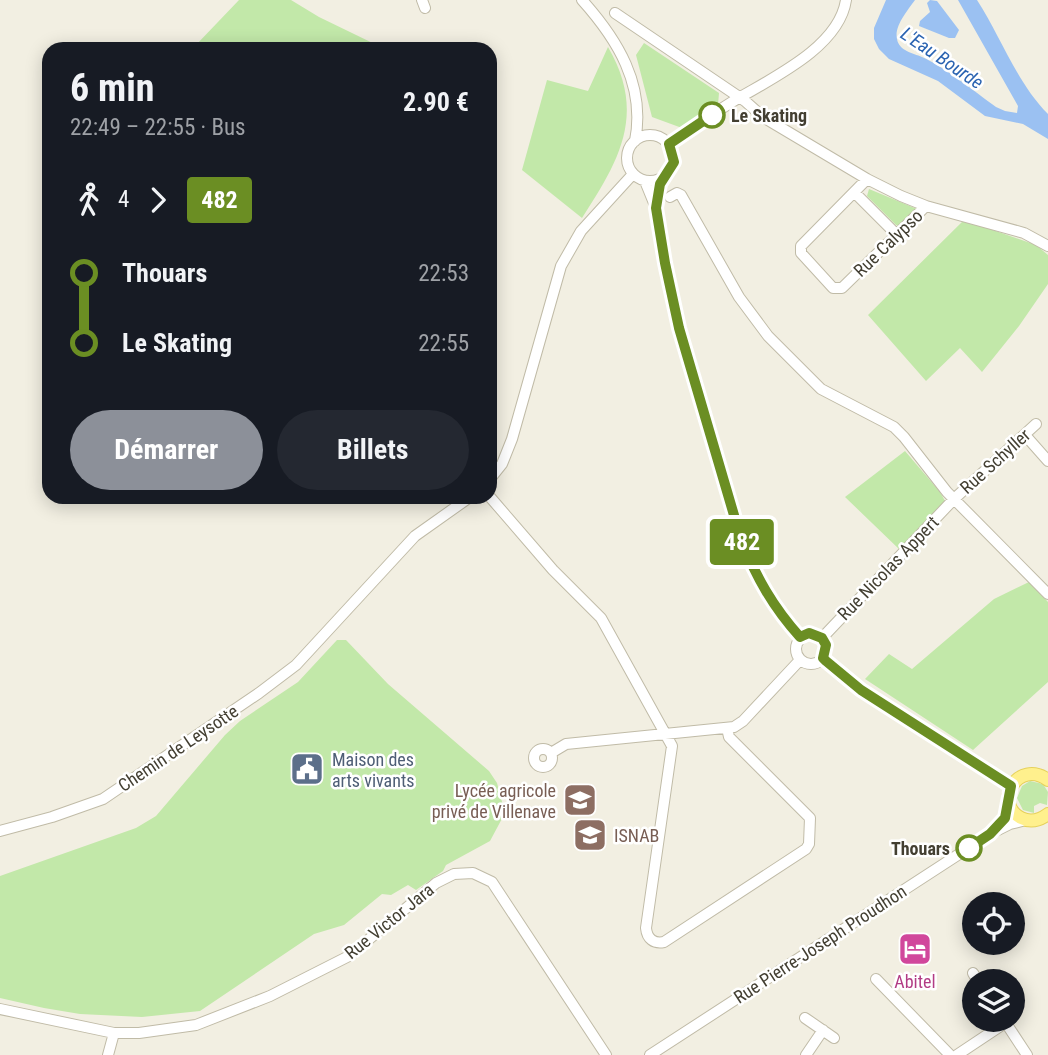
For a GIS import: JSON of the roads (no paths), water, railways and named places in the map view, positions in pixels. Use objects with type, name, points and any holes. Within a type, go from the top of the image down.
[{"type":"main road","points":[[1040,820],[1015,813],[1009,802],[1011,786],[1015,780],[1028,774],[1046,777]]},
{"type":"street","points":[[582,0],[605,26],[620,50],[646,124],[669,144],[674,162],[664,178],[656,208]]},
{"type":"street","points":[[669,144],[779,75],[819,45],[838,22],[846,0]]},
{"type":"street","points":[[615,13],[763,117],[867,179],[926,206],[1015,230],[1048,246]]},
{"type":"street","points":[[638,107],[635,141],[627,154],[627,161],[633,174],[645,181],[656,208],[679,328],[741,539],[766,593],[800,637]]},
{"type":"street","points":[[635,141],[649,135],[657,135]]},
{"type":"street","points":[[497,470],[512,439],[561,266],[581,231],[633,174]]},
{"type":"street","points":[[645,181],[664,178]]},
{"type":"street","name":"Rue Calypso","points":[[867,179],[801,246],[801,253],[833,288],[842,288],[926,206]]},
{"type":"street","points":[[855,192],[897,235]]},
{"type":"street","points":[[670,197],[677,193],[681,195],[739,297],[768,336],[821,389],[894,427],[954,499],[1048,594]]},
{"type":"street","name":"Rue Schyller","points":[[954,499],[1036,424]]},
{"type":"street","points":[[1025,435],[1048,461]]},
{"type":"street","name":"Rue Nicolas Appert","points":[[822,638],[954,499]]},
{"type":"street","name":"Chemin de Leysotte","points":[[0,831],[103,799],[259,693],[296,665],[418,540],[461,504]]},
{"type":"street","points":[[496,504],[553,570],[601,618],[666,734],[672,752],[646,928],[651,939],[656,942],[664,942],[806,849],[809,844],[812,823],[810,818],[729,737],[727,728]]},
{"type":"street","points":[[809,633],[822,638],[826,650],[823,658],[810,664],[800,660],[796,648],[800,637],[809,633]]},
{"type":"street","points":[[823,658],[861,690],[1011,786]]},
{"type":"street","points":[[551,753],[566,744],[727,728],[743,721],[800,660]]},
{"type":"street","name":"Rue Pierre-Joseph Proudhon","points":[[990,834],[1005,818],[1009,802]]},
{"type":"street","name":"Rue Pierre-Joseph Proudhon","points":[[650,1055],[990,834],[1010,824],[1040,820]]},
{"type":"street","name":"Rue Victor Jara","points":[[0,1009],[114,1033],[138,1034],[172,1030],[214,1019],[270,996],[349,956],[436,883],[454,874],[473,873],[492,883],[606,1055]]},
{"type":"street","points":[[876,979],[950,1055]]},
{"type":"street","points":[[805,1018],[834,1038]]},
{"type":"street","points":[[806,1055],[823,1030]]},
{"type":"street","points":[[957,1055],[989,1032]]},
{"type":"street","points":[[1012,1032],[1027,1055]]},
{"type":"street","points":[[108,1055],[114,1033]]},
{"type":"water","points":[[886,0],[915,0],[902,18],[898,29],[898,43],[903,49],[940,67],[996,107],[1017,113],[1018,106],[958,0],[977,0],[1018,74],[1048,114],[1048,139],[1023,124],[985,116],[938,81],[889,59],[874,39],[874,28]]},
{"type":"water","points":[[930,0],[937,1],[959,30],[955,38],[919,26],[920,21],[930,12],[927,3]]},
{"type":"place","name":"Le Skating","points":[[712,115]]},
{"type":"place","name":"Maison des arts vivants","points":[[307,769]]},
{"type":"place","name":"Lycée agricole privé de Villenave","points":[[580,800]]},
{"type":"place","name":"ISNAB","points":[[590,835]]},
{"type":"place","name":"Thouars","points":[[969,848]]},
{"type":"place","name":"Abitel","points":[[915,949]]},
{"type":"water label","name":"L'Eau Bourde","points":[[942,58]]}]
